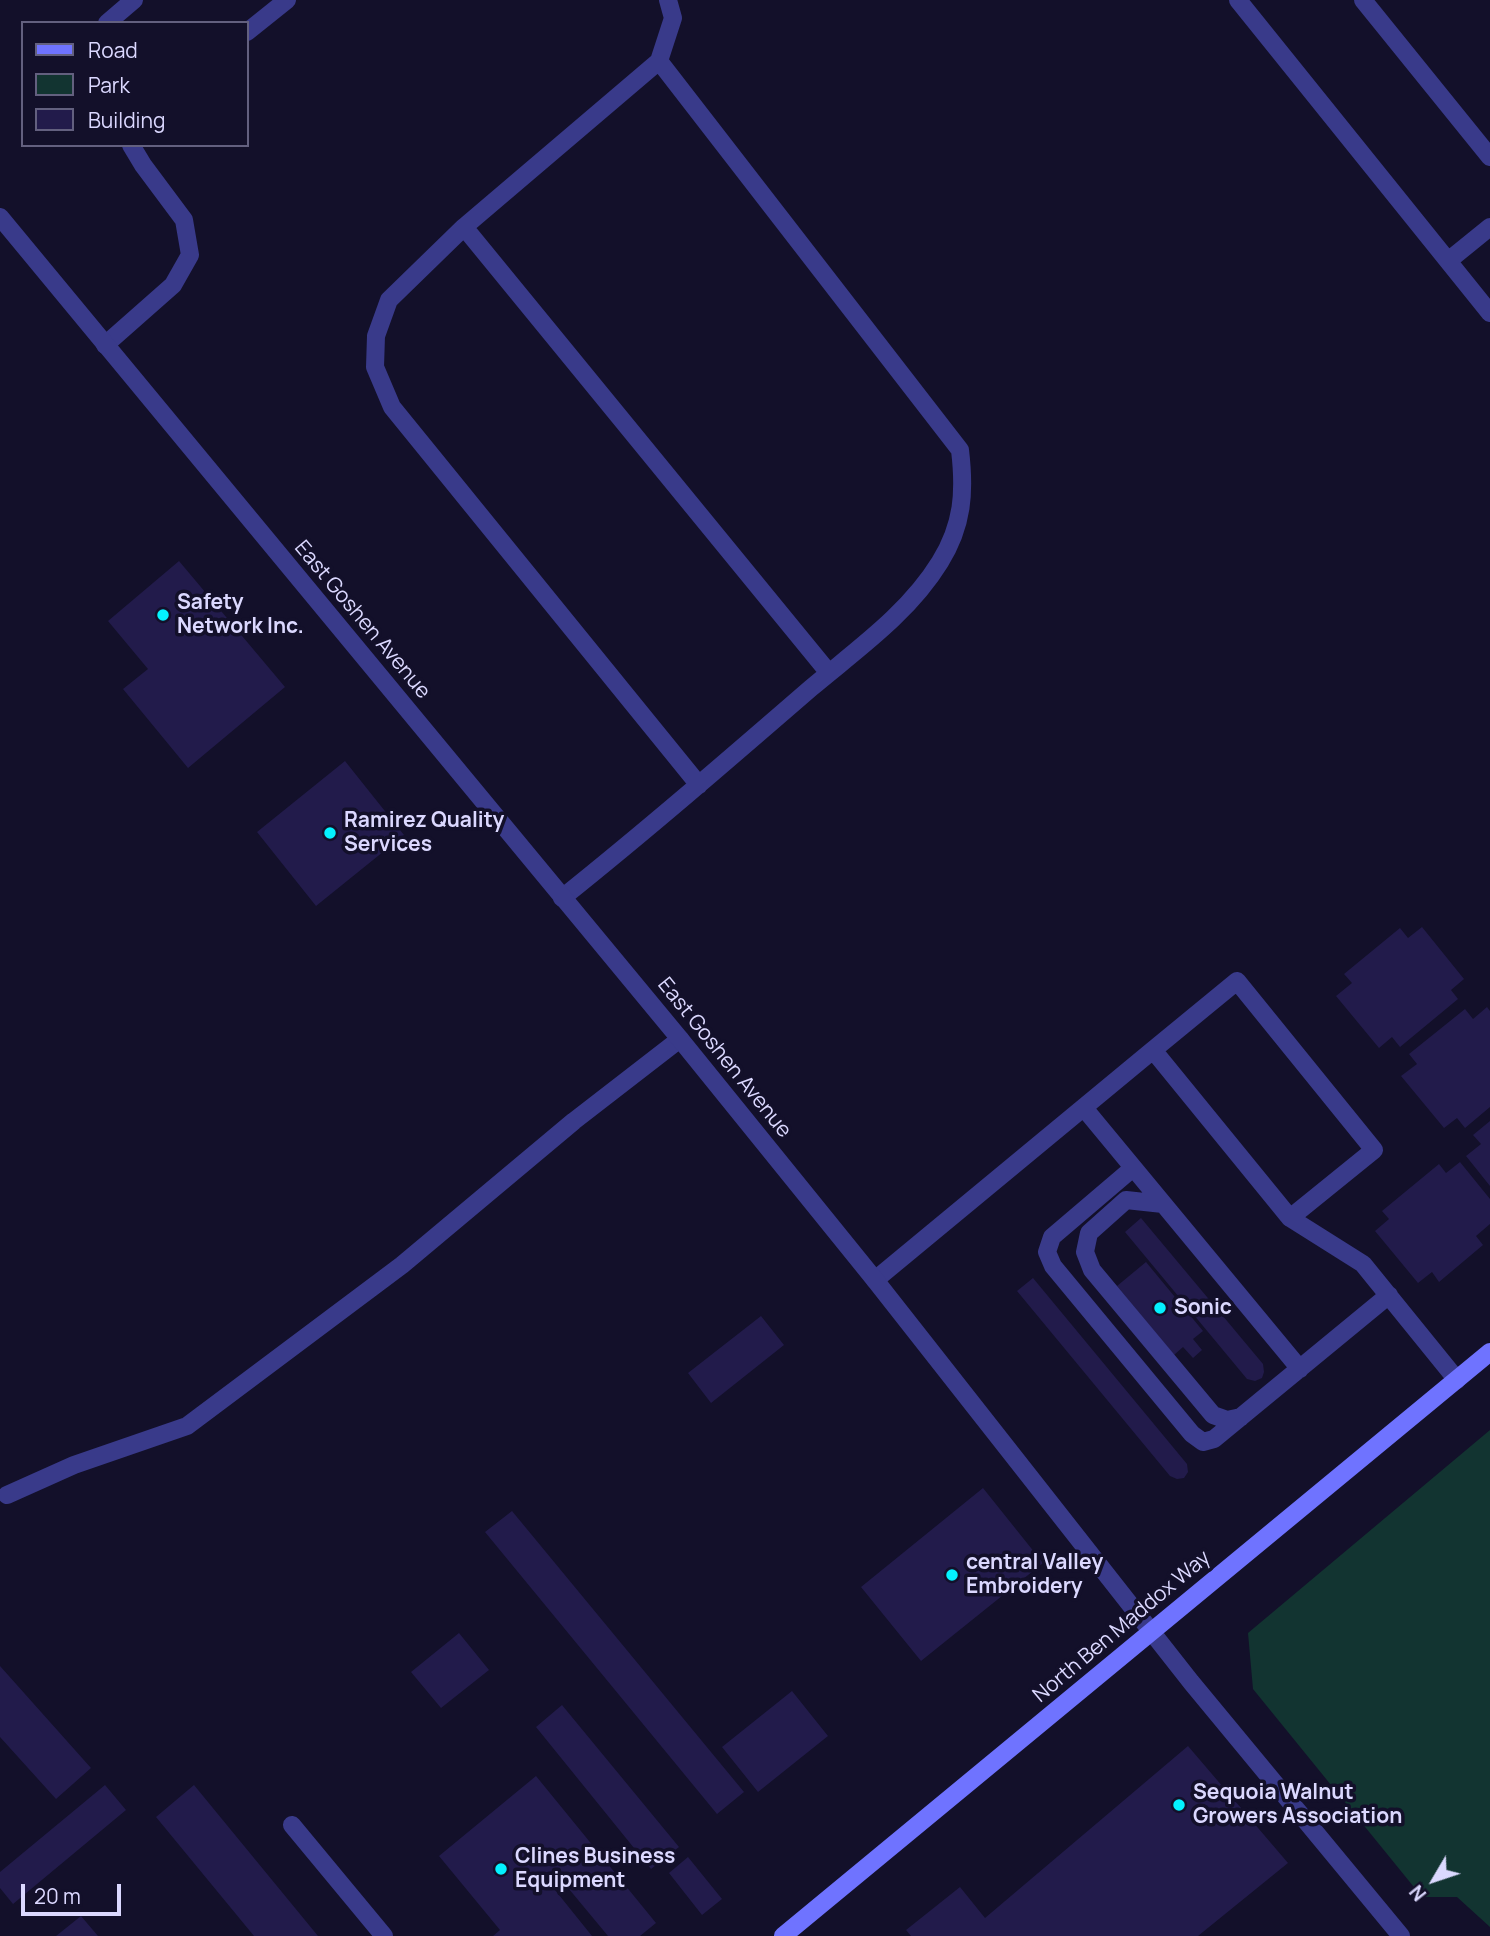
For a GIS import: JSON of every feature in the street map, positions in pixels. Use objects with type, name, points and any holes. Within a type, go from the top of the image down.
[{"type":"main road","name":"North Ben Maddox Way","points":[[783,1936],[1490,1352]]},
{"type":"street","points":[[109,21],[134,0]]},
{"type":"street","points":[[248,31],[287,0]]},
{"type":"street","points":[[668,0],[673,18],[659,61],[464,227],[389,300],[376,336],[375,367],[392,407],[699,785]]},
{"type":"street","points":[[1238,0],[1490,313]]},
{"type":"street","points":[[1363,0],[1490,157]]},
{"type":"street","points":[[562,898],[699,785],[908,604],[940,562],[961,510],[964,482],[960,450],[659,61]]},
{"type":"street","points":[[105,345],[173,285],[190,255],[184,220],[132,147]]},
{"type":"street","name":"East Goshen Avenue","points":[[0,217],[680,1039],[875,1280],[1152,1631],[1401,1936]]},
{"type":"street","points":[[464,227],[829,673]]},
{"type":"street","points":[[1448,261],[1490,227]]},
{"type":"street","points":[[875,1280],[1237,981],[1374,1150],[1290,1218]]},
{"type":"street","points":[[7,1495],[74,1465],[187,1426],[402,1265],[574,1121],[680,1039]]},
{"type":"street","points":[[1153,1050],[1290,1218],[1363,1264],[1457,1380]]},
{"type":"street","points":[[1084,1108],[1300,1369]]},
{"type":"street","points":[[1133,1168],[1052,1237],[1046,1252],[1053,1266],[1192,1434],[1203,1441],[1214,1439],[1241,1418],[1389,1295]]},
{"type":"street","points":[[1163,1204],[1126,1200],[1089,1233],[1085,1252],[1092,1270],[1213,1415],[1227,1420],[1241,1418]]},
{"type":"street","points":[[292,1825],[384,1936]]},
{"type":"green space","points":[[1490,1430],[1490,1927],[1457,1897],[1422,1897],[1253,1689],[1248,1633]]},
{"type":"building","points":[[179,561],[285,687],[188,768],[123,689],[148,669],[108,621]]},
{"type":"building","name":"Ramirez Quality Services","points":[[345,761],[404,835],[316,906],[257,832]]},
{"type":"building","points":[[1422,927],[1464,979],[1451,990],[1458,999],[1400,1047],[1392,1037],[1379,1048],[1336,996],[1352,983],[1344,974],[1400,928],[1408,938]]},
{"type":"building","points":[[1487,1007],[1490,1011],[1490,1107],[1465,1128],[1457,1118],[1444,1128],[1401,1076],[1417,1064],[1409,1054],[1465,1009],[1473,1019]]},
{"type":"building","points":[[1490,1121],[1490,1186],[1466,1156],[1481,1144],[1473,1135]]},
{"type":"building","points":[[1460,1162],[1490,1199],[1490,1224],[1476,1236],[1483,1245],[1439,1282],[1432,1272],[1418,1283],[1375,1231],[1389,1219],[1382,1211],[1439,1164],[1446,1173]]},
{"type":"building","points":[[1141,1218],[1263,1364],[1262,1378],[1255,1381],[1247,1379],[1125,1232]]},
{"type":"building","name":"Sonic","points":[[1146,1262],[1203,1331],[1193,1339],[1202,1350],[1193,1358],[1183,1347],[1174,1355],[1117,1286]]},
{"type":"building","points":[[1033,1278],[1187,1464],[1188,1472],[1184,1478],[1170,1476],[1017,1291]]},
{"type":"building","points":[[761,1316],[784,1345],[711,1403],[688,1373]]},
{"type":"building","name":"central Valley Embroidery","points":[[983,1488],[1043,1563],[921,1661],[861,1587]]},
{"type":"building","points":[[512,1511],[744,1792],[717,1814],[485,1532]]},
{"type":"building","points":[[459,1633],[489,1670],[441,1708],[411,1672]]},
{"type":"building","points":[[0,1666],[91,1768],[56,1799],[0,1737]]},
{"type":"building","points":[[792,1691],[828,1736],[758,1792],[722,1747]]},
{"type":"building","points":[[562,1705],[679,1847],[651,1869],[536,1727]]},
{"type":"building","name":"Sequoia Walnut Growers Association","points":[[1188,1746],[1288,1863],[1198,1936],[911,1936],[906,1930],[960,1887],[985,1918]]},
{"type":"building","points":[[536,1776],[656,1923],[640,1936],[608,1936],[564,1883],[555,1890],[592,1936],[493,1936],[500,1930],[439,1856]]},
{"type":"building","points":[[105,1785],[126,1810],[13,1904],[0,1888],[0,1872]]},
{"type":"building","points":[[194,1785],[318,1936],[254,1936],[156,1817]]},
{"type":"building","points":[[688,1857],[722,1899],[702,1915],[669,1873]]},
{"type":"building","points":[[81,1916],[98,1936],[56,1936]]},
{"type":"place","name":"Safety Network Inc.","points":[[163,615]]},
{"type":"place","name":"Ramirez Quality Services","points":[[330,833]]},
{"type":"place","name":"Sonic","points":[[1160,1308]]},
{"type":"place","name":"central Valley Embroidery","points":[[952,1575]]},
{"type":"place","name":"Sequoia Walnut Growers Association","points":[[1179,1805]]},
{"type":"place","name":"Clines Business Equipment","points":[[501,1869]]}]
